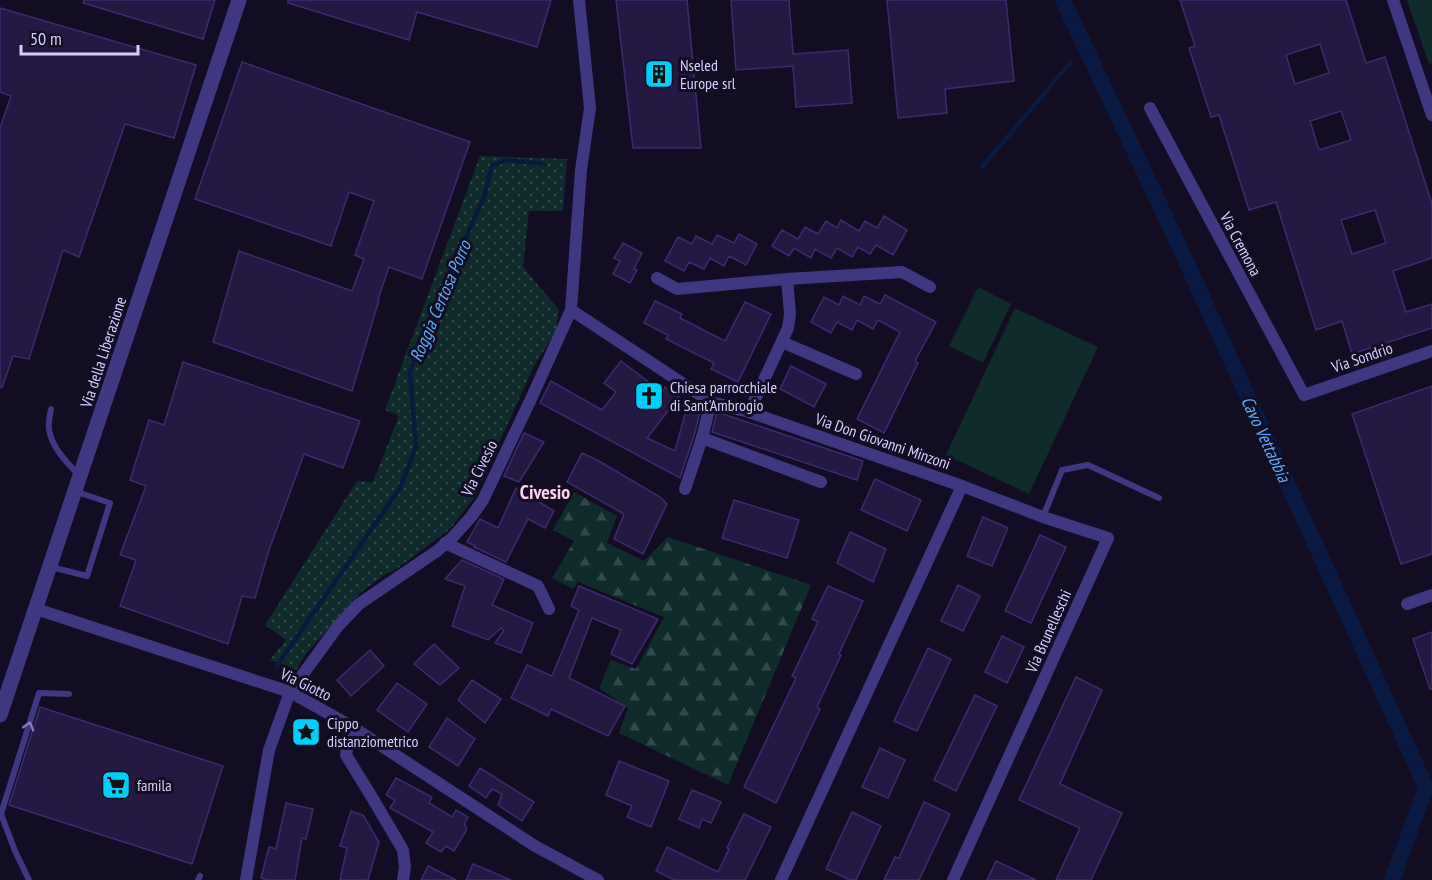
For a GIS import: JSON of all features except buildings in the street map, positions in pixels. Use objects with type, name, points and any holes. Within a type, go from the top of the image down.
[{"type":"street","name":"Via della Liberazione","points":[[0,715],[239,0]]},
{"type":"street","name":"Via Civesio","points":[[246,880],[269,750],[290,692],[338,626],[359,604],[437,551],[471,517],[483,500],[571,310],[581,170],[590,108],[579,0]]},
{"type":"street","points":[[1393,0],[1426,80],[1432,115]]},
{"type":"street","name":"Via Cremona","points":[[1149,108],[1304,395]]},
{"type":"street","points":[[657,278],[678,289],[902,272],[930,287]]},
{"type":"street","points":[[749,412],[788,328],[790,314],[787,279]]},
{"type":"street","name":"Via Don Giovanni Minzoni","points":[[571,310],[711,402],[749,412],[962,486],[781,880]]},
{"type":"street","points":[[782,342],[856,374]]},
{"type":"street","name":"Via Sondrio","points":[[1304,395],[1432,351]]},
{"type":"street","points":[[685,489],[711,402]]},
{"type":"street","points":[[702,438],[821,482]]},
{"type":"street","name":"Via Brunelleschi","points":[[953,880],[1108,538],[1043,517],[962,486]]},
{"type":"street","points":[[446,543],[538,586],[549,609]]},
{"type":"street","points":[[1407,604],[1432,595]]},
{"type":"street","name":"Via Giotto","points":[[36,609],[290,692],[351,726],[535,846],[598,880]]},
{"type":"street","points":[[351,726],[346,755],[403,850],[405,867],[403,880]]},
{"type":"lane","points":[[51,409],[48,428],[56,447],[69,465],[81,476]]},
{"type":"lane","points":[[1043,517],[1062,470],[1088,465],[1159,498]]},
{"type":"lane","points":[[51,566],[87,576],[91,565],[110,503],[76,491]]},
{"type":"lane","points":[[29,880],[15,851],[2,814],[39,693],[69,694]]},
{"type":"green space","points":[[1407,0],[1432,0],[1432,63],[1429,64]]},
{"type":"green space","points":[[480,156],[567,159],[563,211],[529,211],[523,267],[559,310],[556,331],[534,366],[474,498],[450,529],[360,593],[305,655],[296,670],[270,660],[286,640],[265,625],[357,481],[373,482],[399,416],[385,410]]},
{"type":"green space","points":[[978,287],[1011,304],[983,363],[949,346]]},
{"type":"green space","points":[[1015,308],[1098,347],[1029,494],[946,455]]},
{"type":"green space","points":[[574,492],[617,516],[607,543],[644,561],[668,537],[811,585],[728,785],[619,733],[628,708],[599,688],[611,660],[636,669],[664,617],[578,582],[573,589],[552,578],[574,541],[553,530]]},
{"type":"waterway","name":"Cavo Vettabbia","points":[[1063,0],[1173,233],[1426,787],[1392,880]]},
{"type":"waterway","name":"Roggia Certosa Porro","points":[[982,167],[1070,63]]},
{"type":"waterway","name":"Roggia Certosa Porro","points":[[276,667],[400,488],[416,447],[410,371],[433,310],[484,197],[492,166],[506,160],[544,164]]},
{"type":"place","name":"Nseled Europe srl","points":[[659,74]]},
{"type":"place","name":"Chiesa parrocchiale di Sant'Ambrogio","points":[[649,396]]},
{"type":"place","name":"Cippo distanziometrico","points":[[306,732]]},
{"type":"place","name":"famila","points":[[116,785]]},
{"type":"district","name":"Civesio","points":[[545,492]]}]
